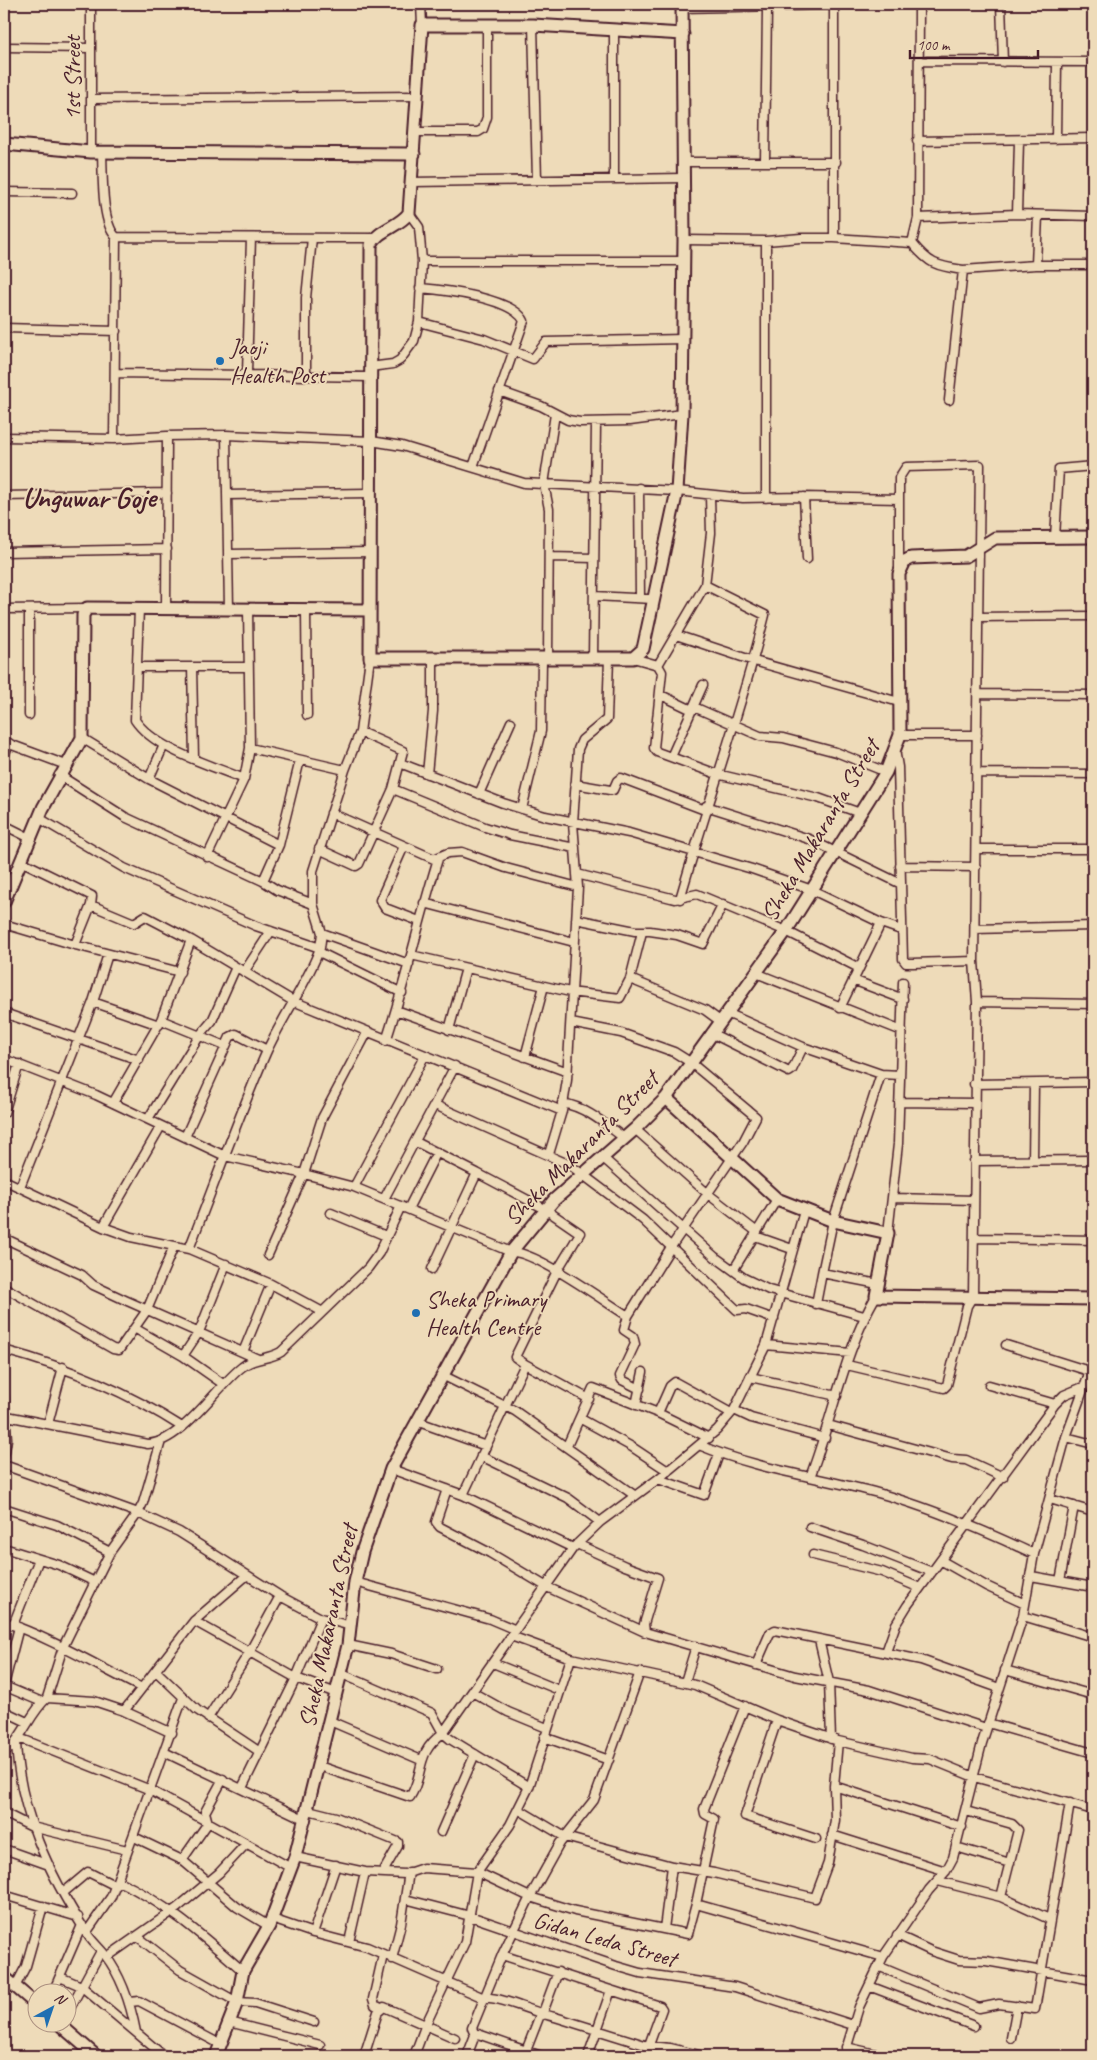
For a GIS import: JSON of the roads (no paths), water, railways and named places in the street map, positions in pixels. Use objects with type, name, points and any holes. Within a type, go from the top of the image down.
[{"type":"street","name":"1st Street","points":[[91,4],[91,99],[96,152],[107,219],[110,231],[116,237]]},
{"type":"street","points":[[114,439],[116,237],[374,238],[402,222],[409,212],[412,182],[422,25],[421,4]]},
{"type":"street","points":[[912,243],[918,218],[919,4]]},
{"type":"street","points":[[1001,4],[1003,62]]},
{"type":"street","points":[[633,658],[640,655],[643,649],[678,491],[682,414],[684,240],[682,6],[767,8],[834,5],[836,162],[834,238]]},
{"type":"street","points":[[765,161],[767,8]]},
{"type":"street","points":[[422,25],[533,25],[683,34]]},
{"type":"street","points":[[416,132],[478,132],[483,129],[487,117],[488,25]]},
{"type":"street","points":[[533,25],[537,180]]},
{"type":"street","points":[[614,30],[614,179]]},
{"type":"street","points":[[4,47],[91,48]]},
{"type":"street","points":[[919,61],[1093,62]]},
{"type":"street","points":[[1056,139],[1057,63]]},
{"type":"street","points":[[91,99],[418,96]]},
{"type":"street","points":[[917,141],[1019,141],[1093,138]]},
{"type":"street","points":[[1017,214],[1019,141]]},
{"type":"street","points":[[4,144],[96,152],[414,154]]},
{"type":"street","points":[[684,162],[836,162]]},
{"type":"street","points":[[412,182],[684,178]]},
{"type":"street","points":[[4,192],[72,194]]},
{"type":"street","points":[[116,372],[306,375],[370,372],[393,364],[400,360],[414,341],[419,322],[422,262],[419,227],[409,212]]},
{"type":"street","points":[[918,218],[1017,214],[1093,216]]},
{"type":"street","points":[[1036,264],[1038,214]]},
{"type":"street","points":[[247,373],[251,238]]},
{"type":"street","points":[[306,375],[306,298],[312,238]]},
{"type":"street","points":[[189,1248],[238,1119],[267,1050],[320,950],[322,933],[313,904],[313,871],[345,770],[360,732],[370,658],[371,245],[374,238]]},
{"type":"street","points":[[684,240],[766,241],[834,238],[912,243],[925,259],[942,266],[963,270],[1036,264],[1093,265]]},
{"type":"street","points":[[766,241],[766,498]]},
{"type":"street","points":[[422,262],[683,261]]},
{"type":"street","points":[[950,400],[963,270]]},
{"type":"street","points":[[420,288],[477,296],[523,318],[524,324],[474,467]]},
{"type":"street","points":[[419,322],[484,339],[514,350],[533,360],[546,342],[683,339]]},
{"type":"street","points":[[4,328],[116,331]]},
{"type":"street","points":[[499,391],[541,406],[568,420],[596,424],[682,414]]},
{"type":"street","points":[[522,809],[541,731],[550,557],[548,509],[544,484],[555,414]]},
{"type":"street","points":[[593,658],[596,424]]},
{"type":"street","points":[[226,435],[230,609]]},
{"type":"street","points":[[4,437],[114,439],[226,435],[371,441],[402,446],[524,483],[640,488],[710,496],[898,500]]},
{"type":"street","points":[[166,609],[167,436]]},
{"type":"street","points":[[846,1365],[944,1388],[947,1385],[967,1306],[973,1296],[974,1084],[977,1002],[974,962],[978,694],[977,550],[980,465],[906,468],[899,478],[899,574]]},
{"type":"street","points":[[1055,538],[1059,469],[1093,466]]},
{"type":"street","points":[[640,488],[640,598]]},
{"type":"street","points":[[228,495],[370,493]]},
{"type":"street","points":[[4,496],[167,494]]},
{"type":"street","points":[[658,665],[705,585],[711,534],[710,496]]},
{"type":"street","points":[[804,497],[807,559]]},
{"type":"street","points":[[899,574],[908,558],[966,556],[977,550],[988,540],[995,538],[1093,538]]},
{"type":"street","points":[[4,552],[167,549]]},
{"type":"street","points":[[228,554],[370,552]]},
{"type":"street","points":[[550,557],[594,558]]},
{"type":"street","name":"Sheka Makaranta Street","points":[[216,2056],[237,2002],[243,1971],[270,1923],[293,1862],[307,1815],[348,1645],[355,1582],[370,1524],[391,1468],[510,1252],[545,1209],[582,1174],[635,1129],[666,1098],[690,1062],[786,931],[886,772],[896,750],[900,735],[899,574]]},
{"type":"street","points":[[680,899],[706,808],[754,661],[764,613],[705,585]]},
{"type":"street","points":[[594,596],[653,599]]},
{"type":"street","points":[[4,902],[7,884],[21,861],[38,818],[59,775],[82,738],[83,614],[87,608]]},
{"type":"street","points":[[138,608],[135,720],[140,728],[164,745],[244,779]]},
{"type":"street","points":[[4,609],[370,610]]},
{"type":"street","points":[[28,715],[29,609]]},
{"type":"street","points":[[207,857],[244,779],[250,748],[248,609]]},
{"type":"street","points":[[306,610],[307,715]]},
{"type":"street","points":[[978,617],[1093,616]]},
{"type":"street","points":[[676,635],[754,661],[899,702]]},
{"type":"street","points":[[370,658],[633,658],[658,665],[662,672],[654,748],[657,752],[717,774],[818,798],[860,813]]},
{"type":"street","points":[[427,774],[433,711],[433,658]]},
{"type":"street","points":[[549,1154],[562,1107],[568,1072],[571,1022],[570,992],[578,887],[573,823],[578,749],[582,740],[608,719],[609,658]]},
{"type":"street","points":[[137,667],[248,667]]},
{"type":"street","points":[[192,667],[194,758]]},
{"type":"street","points":[[671,757],[703,685]]},
{"type":"street","points":[[978,694],[1093,695]]},
{"type":"street","points":[[661,695],[760,736],[783,738],[836,752],[886,772]]},
{"type":"street","points":[[479,794],[512,722]]},
{"type":"street","points":[[319,849],[356,866],[362,862],[393,789],[403,751],[400,748],[360,732]]},
{"type":"street","points":[[900,735],[977,735]]},
{"type":"street","points":[[82,738],[149,779],[279,845]]},
{"type":"street","points":[[4,756],[6,743],[66,765]]},
{"type":"street","points":[[149,779],[164,745]]},
{"type":"street","points":[[250,748],[345,770]]},
{"type":"street","points":[[896,750],[903,959],[906,963],[974,962]]},
{"type":"street","points":[[263,881],[279,845],[300,760]]},
{"type":"street","points":[[400,763],[522,809],[573,823],[630,833],[694,851],[812,890],[881,923],[901,930]]},
{"type":"street","points":[[976,773],[1093,774]]},
{"type":"street","points":[[59,775],[125,817],[207,857],[263,881],[278,890],[313,904]]},
{"type":"street","points":[[575,784],[613,790],[617,781],[621,778],[706,808],[791,832],[899,882]]},
{"type":"street","points":[[393,789],[493,829],[575,848]]},
{"type":"street","points":[[331,813],[438,859]]},
{"type":"street","points":[[38,818],[124,868],[248,923],[271,930],[320,950],[402,994]]},
{"type":"street","points":[[4,825],[30,838]]},
{"type":"street","points":[[404,846],[380,900],[385,908],[419,921]]},
{"type":"street","points":[[976,849],[1093,849]]},
{"type":"street","points":[[386,1041],[402,994],[419,921],[438,859],[448,853],[462,852],[506,868],[578,887]]},
{"type":"street","points":[[21,861],[89,894],[92,899],[91,905],[74,945]]},
{"type":"street","points":[[900,866],[976,867]]},
{"type":"street","points":[[577,874],[680,899],[696,894],[786,931],[859,968]]},
{"type":"street","points":[[424,903],[574,942]]},
{"type":"street","points":[[576,919],[642,932],[650,930],[677,935],[704,944],[723,904]]},
{"type":"street","points":[[91,905],[134,923],[145,916],[191,940],[293,1001],[386,1041],[562,1107],[575,1106],[624,1138]]},
{"type":"street","points":[[840,1008],[881,923]]},
{"type":"street","points":[[4,924],[74,945],[180,972]]},
{"type":"street","points":[[975,929],[1093,926]]},
{"type":"street","points":[[244,972],[271,930]]},
{"type":"street","points":[[411,955],[570,992],[620,998],[630,979],[642,932]]},
{"type":"street","points":[[322,933],[409,964]]},
{"type":"street","points":[[113,1103],[160,1022],[191,940]]},
{"type":"street","points":[[20,1187],[93,1002],[108,954]]},
{"type":"street","points":[[148,1118],[200,1035],[212,1021],[236,967]]},
{"type":"street","points":[[449,1030],[466,968]]},
{"type":"street","points":[[756,973],[840,1008],[902,1031]]},
{"type":"street","points":[[630,979],[803,1047],[881,1074],[900,1075]]},
{"type":"street","points":[[853,980],[903,999]]},
{"type":"street","points":[[810,1476],[825,1438],[850,1353],[864,1316],[876,1296],[888,1233],[900,1102],[903,982]]},
{"type":"street","points":[[525,1057],[544,986]]},
{"type":"street","points":[[93,1002],[200,1035],[225,1046]]},
{"type":"street","points":[[977,1002],[1093,1004]]},
{"type":"street","points":[[396,1010],[568,1072]]},
{"type":"street","points":[[4,1013],[139,1060]]},
{"type":"street","points":[[571,1022],[621,1033],[674,1052],[690,1062],[756,1116],[733,1158],[671,1247],[628,1316],[624,1330],[633,1336],[635,1344],[620,1376],[622,1380],[640,1389]]},
{"type":"street","points":[[268,1255],[304,1174],[322,1118],[367,1033]]},
{"type":"street","points":[[711,1033],[789,1072],[792,1070],[803,1047]]},
{"type":"street","points":[[185,1138],[230,1037],[236,1034],[267,1050]]},
{"type":"street","points":[[354,1187],[425,1055]]},
{"type":"street","points":[[4,1059],[148,1118],[185,1138],[225,1156],[354,1187],[510,1252],[522,1254],[557,1271],[628,1316]]},
{"type":"street","points":[[4,1113],[19,1064]]},
{"type":"street","points":[[384,1199],[455,1066]]},
{"type":"street","points":[[816,1304],[833,1221],[881,1074]]},
{"type":"street","points":[[974,1084],[1093,1082]]},
{"type":"street","points":[[1033,1160],[1034,1084]]},
{"type":"street","points":[[666,1098],[777,1199],[833,1221],[888,1233]]},
{"type":"street","points":[[900,1102],[974,1102]]},
{"type":"street","points":[[435,1105],[549,1154],[570,1165],[635,1213],[736,1310],[746,1309],[774,1319]]},
{"type":"street","points":[[103,1227],[161,1126]]},
{"type":"street","points":[[635,1129],[756,1234],[792,1249]]},
{"type":"street","points":[[416,1142],[545,1209],[580,1232],[557,1271],[515,1357],[589,1399]]},
{"type":"street","points":[[7,1416],[148,1444],[161,1441],[182,1427],[247,1362],[271,1357],[281,1352],[368,1268],[379,1253],[386,1236],[405,1208],[437,1152]]},
{"type":"street","points":[[602,1157],[715,1257],[744,1278],[760,1286],[816,1304],[864,1316]]},
{"type":"street","points":[[974,1161],[1093,1160]]},
{"type":"street","points":[[432,1269],[477,1173]]},
{"type":"street","points":[[4,1180],[103,1227],[131,1237],[189,1248],[271,1284],[321,1312]]},
{"type":"street","points":[[892,1198],[974,1200]]},
{"type":"street","points":[[734,1269],[777,1199]]},
{"type":"street","points":[[319,1766],[410,1797],[421,1760],[435,1739],[443,1733],[575,1546],[600,1522],[634,1495],[658,1480],[709,1438],[732,1411],[766,1345],[804,1211]]},
{"type":"street","points":[[331,1213],[386,1236]]},
{"type":"street","points":[[974,1238],[1093,1240]]},
{"type":"street","points":[[4,1249],[6,1239],[82,1275],[93,1285],[258,1359]]},
{"type":"street","points":[[4,1287],[117,1350],[122,1348],[147,1310],[174,1246]]},
{"type":"street","points":[[183,1356],[199,1332],[226,1264]]},
{"type":"street","points":[[822,1273],[878,1284]]},
{"type":"street","points":[[243,1352],[271,1284]]},
{"type":"street","points":[[876,1296],[1093,1299]]},
{"type":"street","points":[[136,1329],[183,1356],[223,1384]]},
{"type":"street","points":[[766,1345],[850,1353]]},
{"type":"street","points":[[1006,1345],[1090,1375]]},
{"type":"street","points":[[4,1350],[63,1367],[110,1386],[153,1408],[182,1427]]},
{"type":"street","points":[[844,2056],[853,2025],[883,1956],[946,1871],[956,1847],[987,1726],[1023,1616],[1034,1554],[1066,1437],[1093,1363]]},
{"type":"street","points":[[463,1495],[525,1364]]},
{"type":"street","points":[[48,1424],[63,1367]]},
{"type":"street","points":[[636,1405],[643,1372]]},
{"type":"street","points":[[442,1375],[505,1406],[567,1446],[634,1495]]},
{"type":"street","points":[[750,1377],[837,1396]]},
{"type":"street","points":[[658,1413],[670,1386],[675,1382],[732,1411],[825,1438]]},
{"type":"street","points":[[989,1385],[1055,1404]]},
{"type":"street","points":[[886,1652],[896,1624],[920,1588],[1003,1477],[1023,1446],[1064,1395],[1083,1387]]},
{"type":"street","points":[[567,1446],[581,1419],[593,1388],[658,1413],[709,1438]]},
{"type":"street","points":[[4,1397],[7,1416],[4,1457]]},
{"type":"street","points":[[581,1419],[632,1447],[668,1471]]},
{"type":"street","points":[[416,1422],[486,1446]]},
{"type":"street","points":[[828,1425],[952,1459],[966,1460],[1003,1477]]},
{"type":"street","points":[[1066,1437],[1093,1444]]},
{"type":"street","points":[[136,2032],[130,2002],[104,1954],[84,1929],[63,1893],[32,1827],[19,1778],[16,1742],[27,1722],[45,1700],[63,1647],[110,1552],[138,1513],[149,1488],[161,1441]]},
{"type":"street","points":[[699,1445],[719,1454],[880,1494],[968,1523],[1034,1554]]},
{"type":"street","points":[[658,1480],[704,1495],[719,1454]]},
{"type":"street","points":[[482,1456],[568,1498],[600,1522]]},
{"type":"street","points":[[4,1465],[138,1513],[180,1532],[246,1576],[320,1618],[351,1626]]},
{"type":"street","points":[[391,1468],[463,1495],[575,1546],[658,1578],[644,1624],[645,1632]]},
{"type":"street","points":[[447,1489],[437,1524],[547,1587],[645,1632],[796,1676],[869,1690],[987,1726],[1093,1753]]},
{"type":"street","points":[[1050,1499],[1093,1512]]},
{"type":"street","points":[[1060,1581],[1074,1506]]},
{"type":"street","points":[[4,1508],[57,1525],[110,1552]]},
{"type":"street","points":[[810,1527],[932,1572]]},
{"type":"street","points":[[4,1548],[74,1570],[95,1582]]},
{"type":"street","points":[[813,1555],[882,1572],[920,1588]]},
{"type":"street","points":[[39,1559],[16,1626],[5,1688],[45,1700],[94,1701],[124,1711],[172,1733]]},
{"type":"street","points":[[942,1561],[986,1586],[1025,1604]]},
{"type":"street","points":[[124,1711],[194,1621],[246,1576]]},
{"type":"street","points":[[1031,1576],[1093,1587]]},
{"type":"street","points":[[355,1582],[490,1619],[514,1633],[571,1658],[685,1682],[777,1720],[835,1740],[912,1758],[930,1759],[974,1777],[1093,1810]]},
{"type":"street","points":[[208,1718],[249,1653],[280,1596]]},
{"type":"street","points":[[1023,1616],[1093,1637]]},
{"type":"street","points":[[242,1788],[296,1678],[320,1618]]},
{"type":"street","points":[[194,1621],[296,1678],[336,1694]]},
{"type":"street","points":[[4,1622],[63,1647],[68,1652],[142,1688]]},
{"type":"street","points":[[756,1665],[772,1631],[921,1660],[999,1688]]},
{"type":"street","points":[[518,1808],[565,1837],[672,1866],[703,1871],[815,1898],[828,1863],[835,1820],[835,1740],[829,1682],[819,1640]]},
{"type":"street","points":[[348,1645],[391,1654],[437,1669]]},
{"type":"street","points":[[685,1682],[696,1646]]},
{"type":"street","points":[[414,2056],[444,1983],[461,1952],[470,1916],[477,1872],[506,1831],[529,1787],[559,1690],[571,1658]]},
{"type":"street","points":[[493,1663],[559,1690]]},
{"type":"street","points":[[1005,1670],[1093,1695]]},
{"type":"street","points":[[156,1671],[183,1698],[208,1718],[260,1752]]},
{"type":"street","points":[[467,2056],[475,2035],[472,2028],[502,1955],[530,1897],[565,1837],[594,1800],[640,1672]]},
{"type":"street","points":[[342,1674],[432,1713],[443,1733],[529,1787]]},
{"type":"street","points":[[472,1692],[508,1712],[547,1728]]},
{"type":"street","points":[[58,1982],[84,1929],[107,1906],[117,1883],[127,1850],[134,1838],[148,1790],[172,1733],[183,1698]]},
{"type":"street","points":[[5,1750],[21,1739],[27,1741],[148,1790],[246,1844],[293,1862],[336,1865],[365,1872],[405,1874],[422,1868],[477,1872],[530,1897],[574,1911],[689,1933],[714,1819],[705,1814],[704,1809],[745,1706]]},
{"type":"street","points":[[4,1711],[27,1722]]},
{"type":"street","points":[[777,1720],[744,1815],[747,1819],[816,1839]]},
{"type":"street","points":[[330,1721],[421,1760]]},
{"type":"street","points":[[544,1737],[609,1760]]},
{"type":"street","points":[[164,1752],[307,1815],[336,1817],[398,1842],[398,1846],[383,1872]]},
{"type":"street","points":[[441,1832],[475,1754]]},
{"type":"street","points":[[208,1823],[205,1812],[223,1779]]},
{"type":"street","points":[[834,1786],[962,1827]]},
{"type":"street","points":[[878,1966],[979,2008],[999,2004],[1036,2008],[1049,1919],[1070,1803]]},
{"type":"street","points":[[966,1811],[1016,1827],[1018,1830],[1001,1897]]},
{"type":"street","points":[[4,1813],[32,1827],[127,1850]]},
{"type":"street","points":[[182,1860],[208,1823]]},
{"type":"street","points":[[832,1834],[946,1871]]},
{"type":"street","points":[[134,1838],[182,1860],[208,1880],[237,1907],[270,1923],[349,1942],[484,1998],[489,1997],[541,2015],[555,2017],[648,2046],[703,2056]]},
{"type":"street","points":[[78,1992],[104,1954],[138,1937],[169,1912],[177,1908],[239,1854],[246,1844]]},
{"type":"street","points":[[956,1847],[1010,1863]]},
{"type":"street","points":[[4,1850],[49,1865]]},
{"type":"street","points":[[313,1933],[336,1865]]},
{"type":"street","points":[[664,1929],[672,1866]]},
{"type":"street","points":[[63,1893],[88,1872],[138,1890],[195,1929],[243,1971]]},
{"type":"street","points":[[349,1942],[365,1872]]},
{"type":"street","points":[[392,1959],[410,1872]]},
{"type":"street","points":[[938,1881],[1001,1897],[1049,1919]]},
{"type":"street","points":[[4,1896],[78,1916]]},
{"type":"street","name":"Gidan Leda Street","points":[[405,1899],[470,1916],[616,1966],[640,1972],[735,1987],[853,2025]]},
{"type":"street","points":[[696,1904],[883,1956]]},
{"type":"street","points":[[15,1987],[26,1966],[43,1906]]},
{"type":"street","points":[[897,1935],[938,1954],[959,1960],[986,1961],[1093,1980]]},
{"type":"street","points":[[138,1937],[180,1970],[237,2002],[255,2004],[314,2022]]},
{"type":"street","points":[[384,1955],[373,1998],[375,2005],[426,2024],[455,2038]]},
{"type":"street","points":[[502,1955],[662,2008],[645,2056]]},
{"type":"street","points":[[526,2051],[558,1972]]},
{"type":"street","points":[[4,1977],[28,1998]]},
{"type":"street","points":[[60,1977],[81,1986],[164,2056]]},
{"type":"street","points":[[869,1986],[974,2026]]},
{"type":"street","points":[[588,2056],[612,1990]]},
{"type":"street","points":[[130,2002],[140,2001],[220,2044]]},
{"type":"street","points":[[1011,2038],[1017,2006]]},
{"type":"street","points":[[364,2056],[381,2008]]},
{"type":"street","points":[[229,2022],[320,2044]]},
{"type":"street","points":[[69,2032],[96,2056]]},
{"type":"street","points":[[475,2035],[478,2034],[541,2056]]},
{"type":"street","points":[[846,2047],[885,2056]]},
{"type":"place","name":"Jaoji Health Post","points":[[220,361]]},
{"type":"place","name":"Sheka Primary Health Centre","points":[[416,1313]]},
{"type":"district","name":"Unguwar Goje","points":[[89,497]]}]
